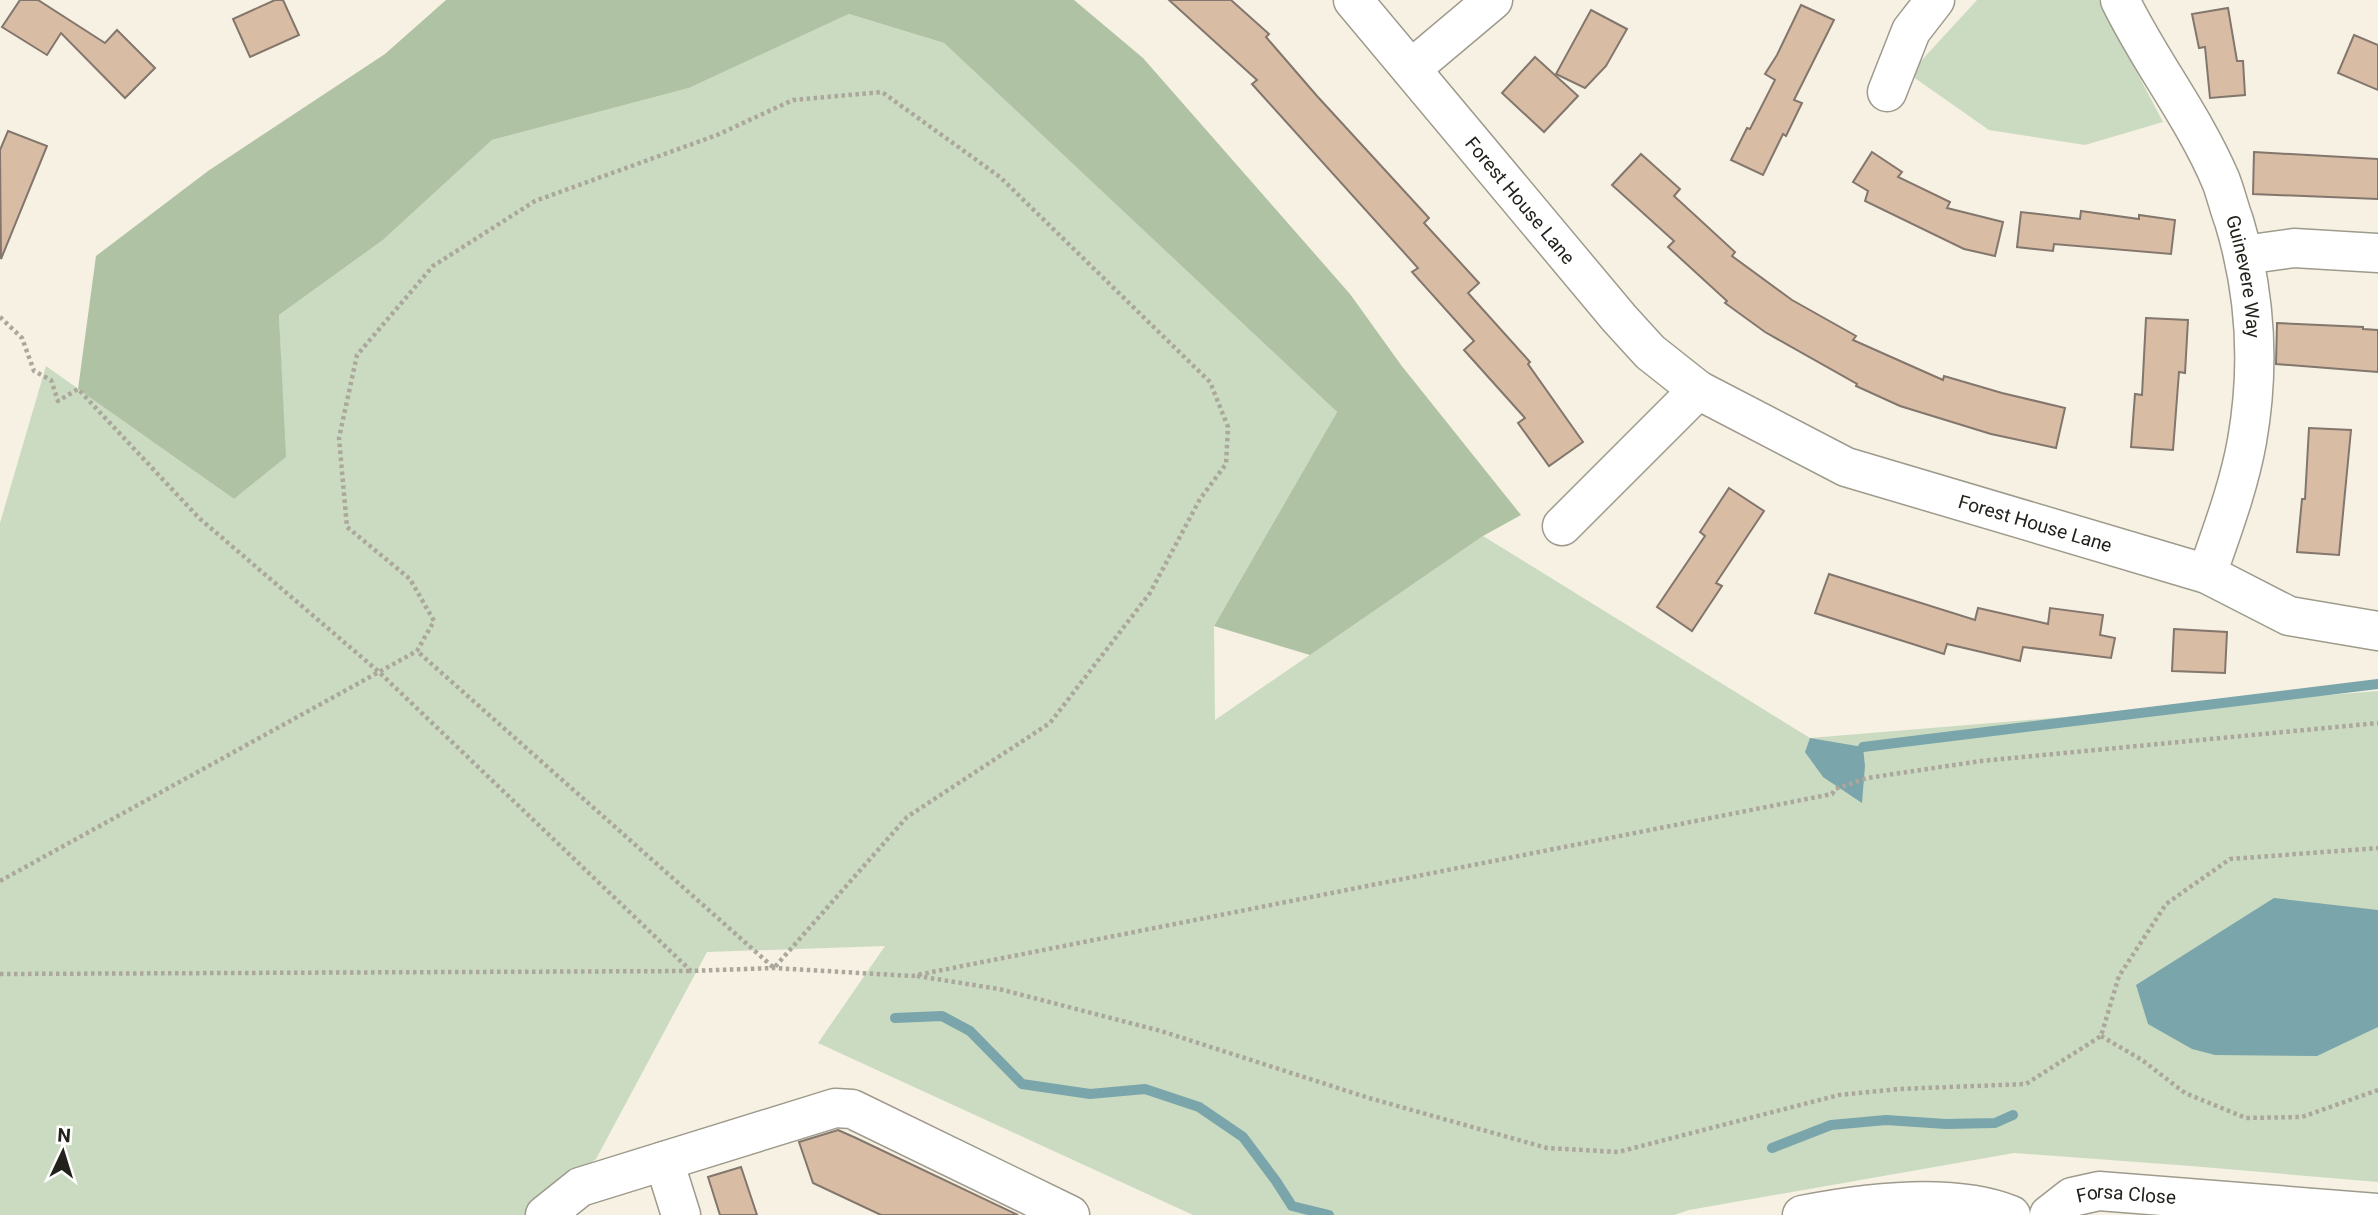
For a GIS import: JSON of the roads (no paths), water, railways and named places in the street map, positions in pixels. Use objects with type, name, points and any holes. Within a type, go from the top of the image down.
[{"type":"street","name":"Forest House Lane","points":[[1353,0],[1619,318],[1650,352],[1698,390],[1846,467],[2207,574],[2289,616],[2378,631]]},
{"type":"street","points":[[1410,69],[1493,0]]},
{"type":"street","points":[[1887,92],[1911,31],[1936,0]]},
{"type":"street","name":"Guinevere Way","points":[[2120,0],[2175,93],[2221,181],[2244,255],[2253,308],[2256,362],[2247,442],[2229,509],[2207,574]]},
{"type":"street","points":[[2244,255],[2294,248],[2378,253]]},
{"type":"street","points":[[1562,526],[1698,390]]},
{"type":"street","points":[[545,1215],[580,1187],[835,1108],[852,1110],[1070,1215]]},
{"type":"street","points":[[664,1161],[681,1215]]},
{"type":"street","name":"Forsa Close","points":[[2049,1215],[2072,1196],[2099,1191],[2378,1213]]},
{"type":"street","points":[[1802,1215],[1856,1205],[1927,1202],[1966,1204],[2011,1215]]},
{"type":"water","points":[[1810,738],[1863,747],[1865,766],[1862,803],[1823,777],[1805,752]]},
{"type":"water","points":[[2274,898],[2378,910],[2378,1027],[2317,1056],[2215,1055],[2192,1049],[2148,1024],[2136,985]]},
{"type":"waterway","points":[[1863,747],[2378,684]]},
{"type":"waterway","points":[[895,1018],[942,1016],[970,1031],[1022,1084],[1090,1094],[1145,1089],[1199,1107],[1243,1137],[1292,1206],[1329,1215]]},
{"type":"waterway","points":[[1772,1148],[1831,1125],[1886,1120],[1946,1124],[1995,1123],[2013,1115]]}]
